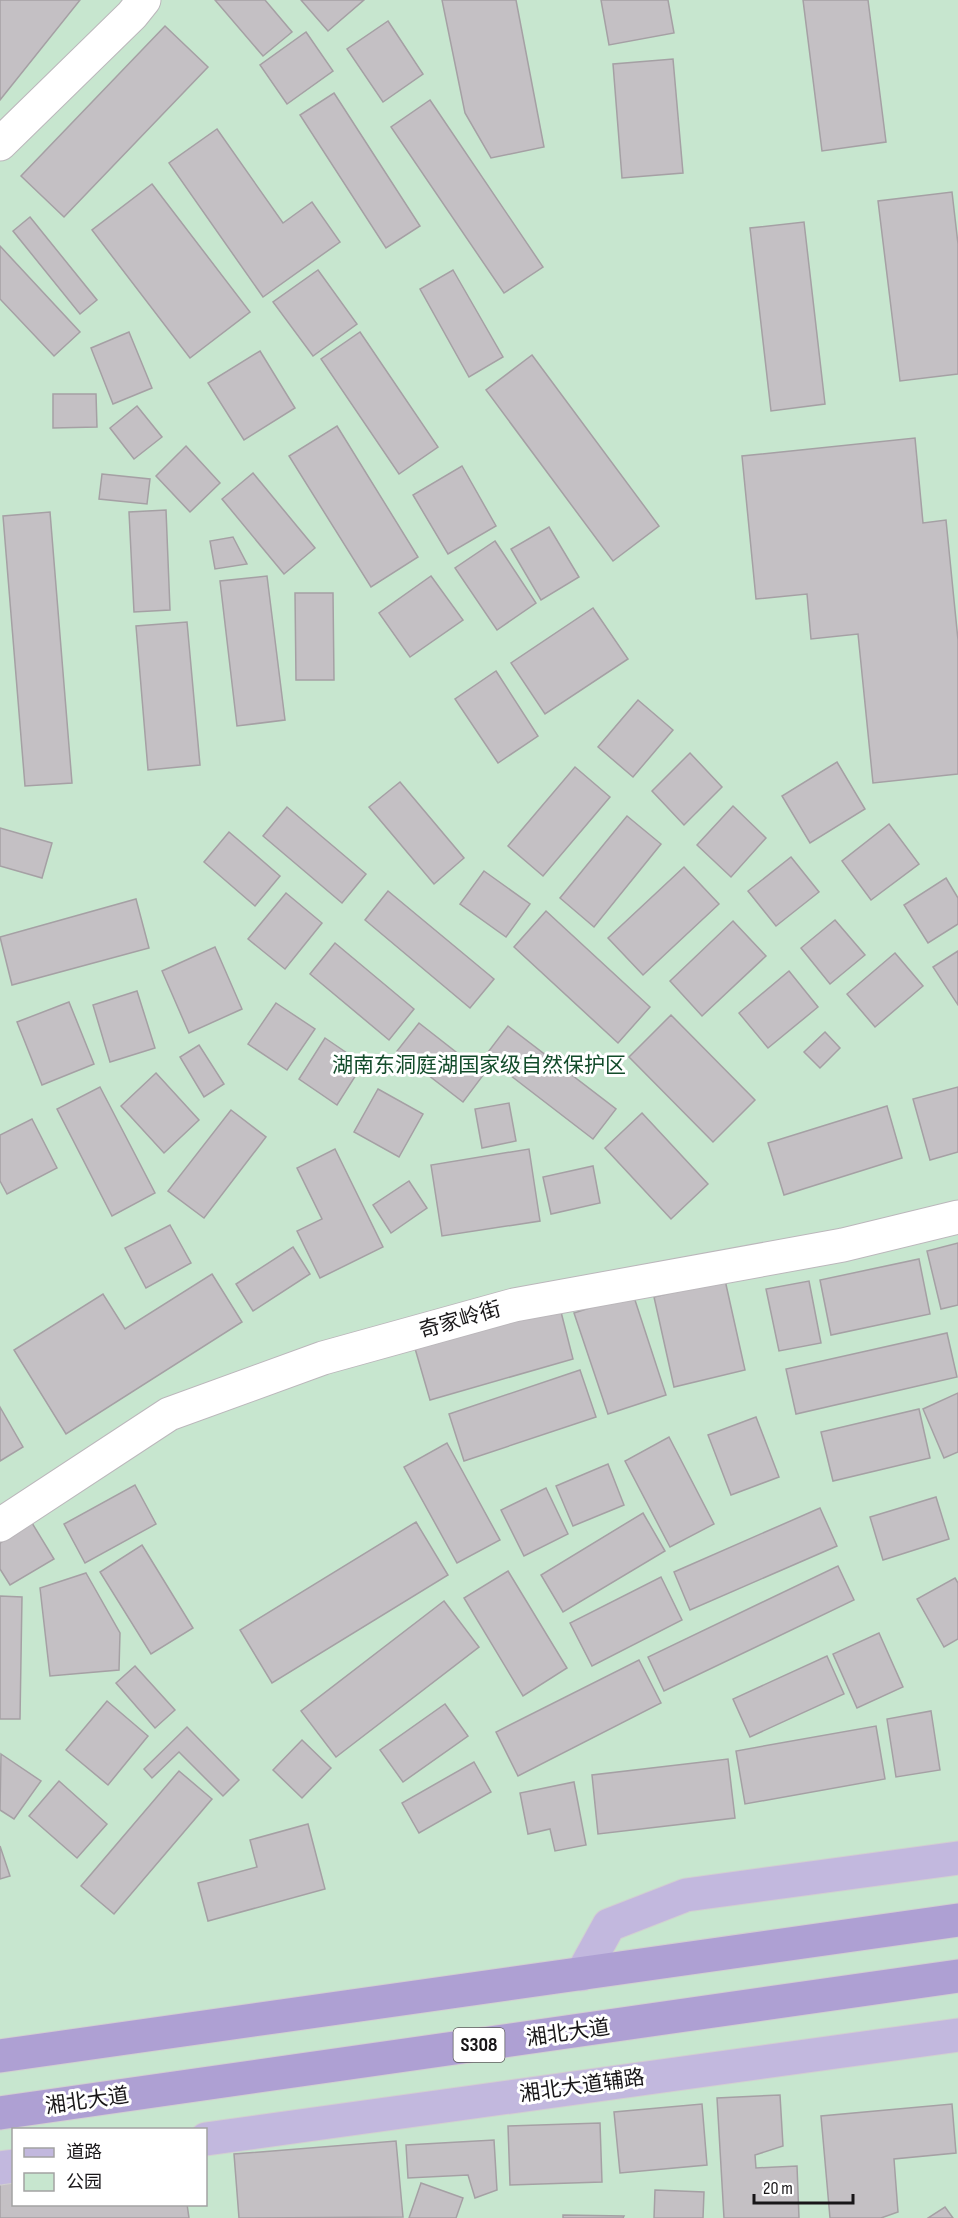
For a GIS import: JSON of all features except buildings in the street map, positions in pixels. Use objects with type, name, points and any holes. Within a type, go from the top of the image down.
[{"type":"highway","points":[[0,2056],[958,1920]]},
{"type":"highway","name":"湘北大道","points":[[0,2113],[958,1976]]},
{"type":"main road","points":[[582,1974],[609,1925],[686,1895],[958,1858]]},
{"type":"main road","name":"湘北大道辅路","points":[[207,2139],[921,2038],[958,2035]]},
{"type":"street","points":[[0,144],[132,15],[144,0]]},
{"type":"street","name":"奇家岭街","points":[[0,1525],[169,1414],[323,1358],[514,1305],[843,1245],[958,1217]]},
{"type":"green space","name":"湖南东洞庭湖国家级自然保护区","points":[[0,0],[958,0],[958,2218],[0,2218]]}]
